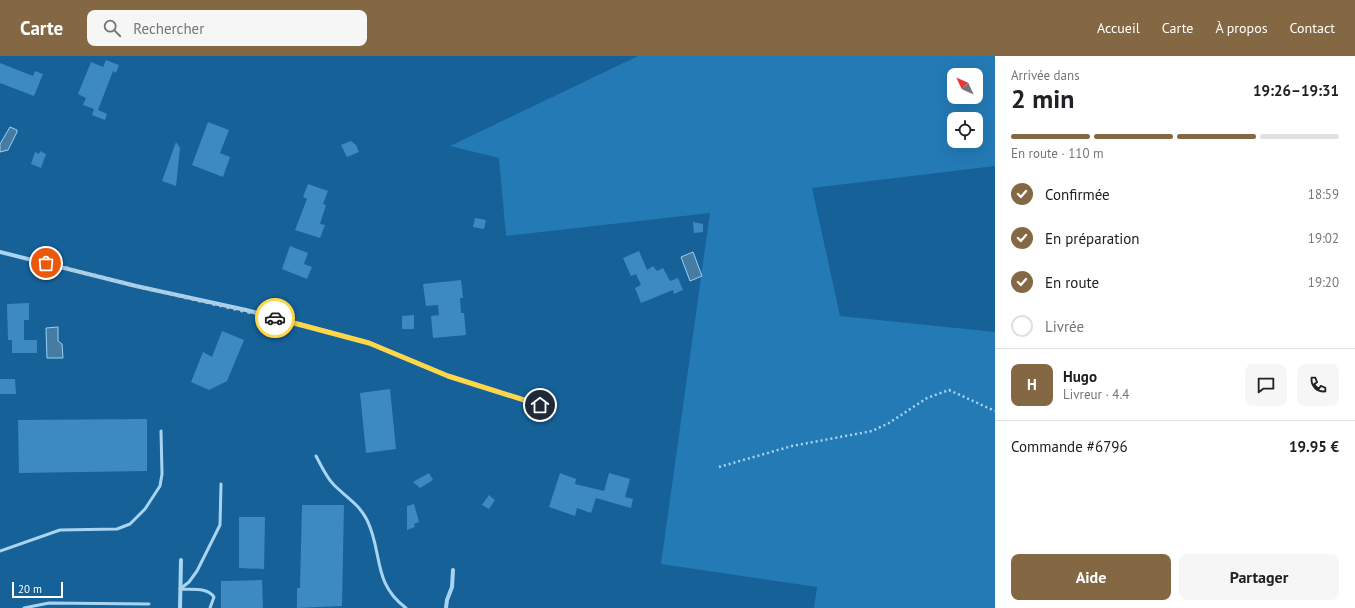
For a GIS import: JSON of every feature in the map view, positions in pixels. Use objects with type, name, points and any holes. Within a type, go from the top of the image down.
[{"type":"street","points":[[0,252],[136,286],[246,310],[369,343],[448,376],[540,405]]},
{"type":"street","points":[[180,608],[181,560]]},
{"type":"street","points":[[446,608],[447,600],[452,587],[453,570]]},
{"type":"lane","points":[[0,551],[60,530],[117,529],[130,524],[145,510],[160,486],[162,474],[161,430]]},
{"type":"lane","points":[[316,456],[333,484],[354,501],[362,511],[368,523],[381,572],[387,588],[396,601],[406,608]]},
{"type":"lane","points":[[180,589],[189,582],[197,571],[220,525],[221,484]]},
{"type":"lane","points":[[180,589],[206,591],[212,594],[214,597],[214,602],[210,608]]},
{"type":"lane","points":[[24,608],[49,603],[149,604]]},
{"type":"path","points":[[720,467],[792,446],[872,431],[889,423],[927,398],[949,390],[995,411]]},
{"type":"shaded area","points":[[638,56],[995,56],[995,166],[812,188],[840,316],[995,332],[995,608],[814,608],[817,587],[661,564],[710,213],[506,236],[499,158],[450,146]]},
{"type":"shaded area","points":[[10,127],[17,130],[17,132],[8,150],[0,152],[0,144]]},
{"type":"shaded area","points":[[693,252],[702,276],[690,281],[681,257]]},
{"type":"shaded area","points":[[58,327],[58,341],[62,344],[63,358],[47,358],[46,328]]},
{"type":"building","points":[[106,60],[119,65],[116,73],[113,71],[98,110],[107,114],[105,120],[92,115],[94,109],[83,105],[86,98],[78,94],[91,62],[103,67]]},
{"type":"building","points":[[0,63],[33,76],[35,71],[43,74],[34,96],[0,83]]},
{"type":"building","points":[[208,122],[229,130],[220,153],[230,157],[223,177],[192,165]]},
{"type":"building","points":[[351,141],[356,145],[359,152],[347,157],[341,145]]},
{"type":"building","points":[[176,142],[180,148],[176,186],[162,181]]},
{"type":"building","points":[[40,151],[46,154],[41,168],[31,164],[35,152],[39,154]]},
{"type":"building","points":[[308,184],[328,191],[323,204],[326,205],[320,224],[325,225],[320,238],[295,230],[307,199],[303,197]]},
{"type":"building","points":[[475,218],[486,220],[484,229],[473,227]]},
{"type":"building","points":[[693,222],[703,224],[703,232],[694,233]]},
{"type":"building","points":[[290,246],[308,253],[304,264],[312,267],[307,279],[282,269]]},
{"type":"building","points":[[639,251],[647,270],[653,266],[657,271],[663,268],[670,281],[678,278],[683,290],[674,294],[673,290],[641,303],[635,288],[641,285],[636,274],[631,276],[623,258]]},
{"type":"building","points":[[461,280],[463,298],[460,298],[461,313],[464,313],[466,335],[433,338],[431,316],[439,315],[438,305],[426,306],[423,284]]},
{"type":"building","points":[[29,303],[29,320],[24,320],[24,340],[37,340],[37,353],[12,353],[12,340],[8,340],[7,304]]},
{"type":"building","points":[[414,315],[414,329],[402,329],[402,316]]},
{"type":"building","points":[[222,331],[244,340],[227,381],[209,390],[191,382],[203,352],[212,357]]},
{"type":"building","points":[[0,379],[15,379],[16,394],[0,394]]},
{"type":"building","points":[[390,389],[396,449],[366,453],[360,393]]},
{"type":"building","points":[[147,419],[147,471],[19,473],[18,420]]},
{"type":"building","points":[[429,473],[433,480],[420,488],[413,482]]},
{"type":"building","points":[[560,473],[576,479],[575,484],[604,491],[609,473],[630,479],[625,497],[633,499],[631,508],[596,498],[591,513],[577,508],[575,516],[549,507]]},
{"type":"building","points":[[489,495],[495,500],[489,509],[482,505]]},
{"type":"building","points":[[414,504],[419,522],[414,524],[415,527],[407,530],[407,506]]},
{"type":"building","points":[[302,505],[344,505],[342,606],[297,608],[297,588],[300,588]]},
{"type":"building","points":[[239,517],[265,517],[264,569],[239,568]]},
{"type":"building","points":[[262,580],[263,608],[221,608],[221,581]]},
{"type":"way so far","points":[[46,263],[136,286],[246,310],[275,318]]},
{"type":"route","points":[[275,318],[369,343],[448,376],[540,405]]}]
